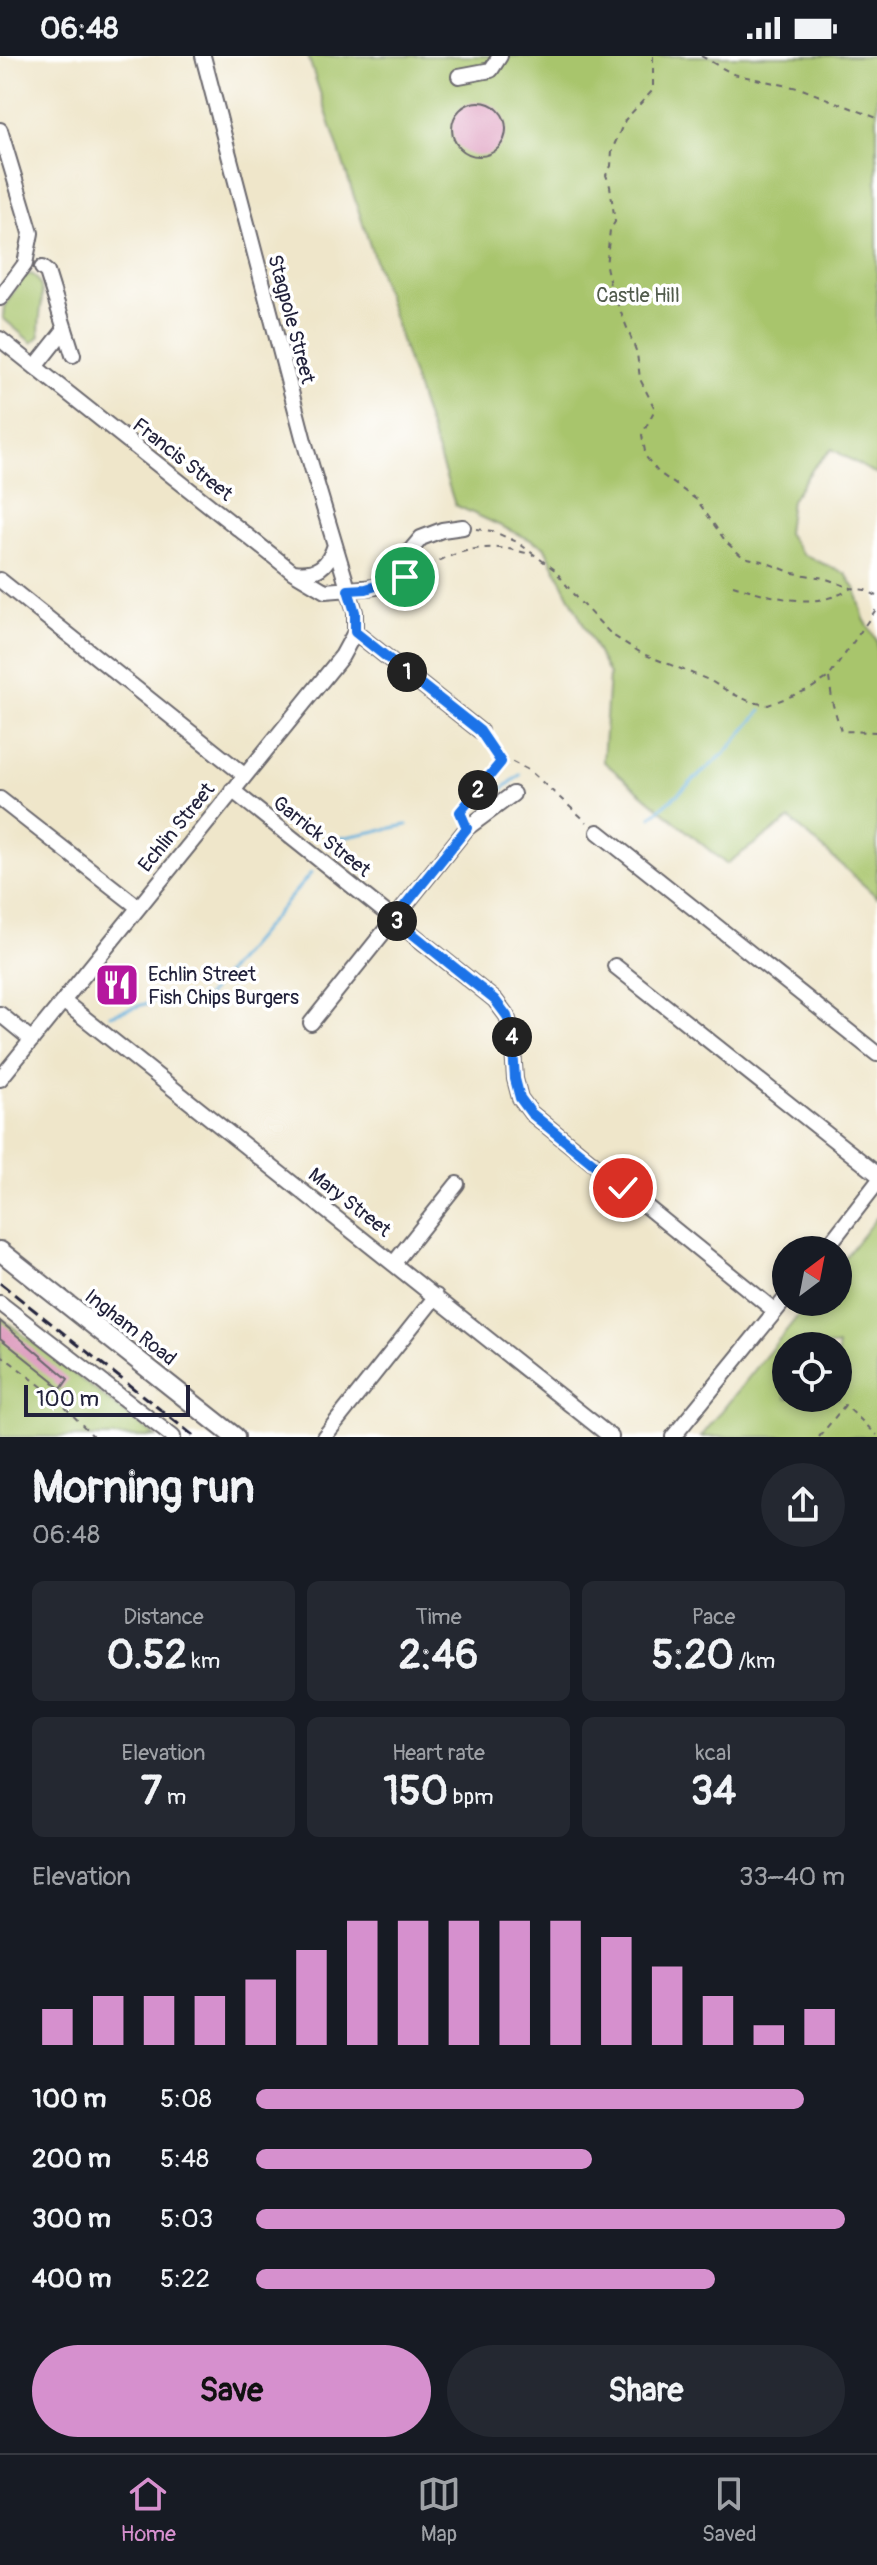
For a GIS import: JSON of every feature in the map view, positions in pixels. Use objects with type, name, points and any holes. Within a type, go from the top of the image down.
[{"type":"main road","name":"Ingham Road","points":[[0,1251],[235,1437]]},
{"type":"street","name":"Stagpole Street","points":[[203,56],[304,441],[348,590]]},
{"type":"street","points":[[459,76],[491,70],[500,56]]},
{"type":"street","points":[[0,130],[29,222],[30,244],[25,264],[0,298]]},
{"type":"street","points":[[42,268],[47,272],[73,355]]},
{"type":"street","points":[[35,367],[65,329]]},
{"type":"street","name":"Francis Street","points":[[0,339],[293,572],[325,591],[348,590]]},
{"type":"street","points":[[463,527],[442,530],[421,538],[382,583],[366,589],[348,590],[355,612],[355,632],[480,731]]},
{"type":"street","points":[[293,572],[307,574],[322,568],[331,557],[335,545]]},
{"type":"street","points":[[0,580],[244,775]]},
{"type":"street","name":"Echlin Street","points":[[0,1079],[342,656],[355,632]]},
{"type":"street","name":"Garrick Street","points":[[232,790],[479,986],[507,1016],[512,1034],[515,1079],[520,1098],[531,1113],[772,1309]]},
{"type":"street","points":[[311,1023],[467,828],[513,794]]},
{"type":"street","points":[[0,799],[138,907]]},
{"type":"street","points":[[598,832],[877,1054]]},
{"type":"street","points":[[615,966],[877,1174]]},
{"type":"street","name":"Mary Street","points":[[63,1001],[611,1437]]},
{"type":"street","points":[[0,1014],[32,1040]]},
{"type":"street","points":[[836,1236],[877,1183]]},
{"type":"street","points":[[394,1263],[457,1184]]},
{"type":"street","points":[[324,1437],[436,1296]]},
{"type":"street","points":[[0,1303],[173,1437]]},
{"type":"street","points":[[673,1437],[772,1315]]},
{"type":"path","points":[[653,56],[653,90],[625,120],[612,150],[611,166],[606,175],[615,222],[610,230],[606,266],[610,285],[637,353],[640,379],[655,409],[642,435],[644,451],[658,472],[697,500],[726,542],[743,557],[793,573],[824,578],[877,596]]},
{"type":"path","points":[[701,56],[733,74],[802,89],[877,118]]},
{"type":"path","points":[[463,527],[492,531],[517,542],[555,570],[577,599],[612,635],[643,654],[709,680],[731,693],[768,705],[810,689],[829,677],[877,608]]},
{"type":"path","points":[[405,577],[467,549],[494,546],[535,556]]},
{"type":"path","points":[[733,585],[776,598],[809,601],[844,593],[851,588]]},
{"type":"path","points":[[829,677],[841,731],[877,732]]},
{"type":"path","points":[[480,731],[501,762]]},
{"type":"path","points":[[467,828],[460,812],[501,762],[509,760],[530,771],[598,832]]},
{"type":"path","points":[[0,1354],[55,1397],[94,1437]]},
{"type":"path","points":[[819,1437],[845,1405],[877,1435]]},
{"type":"green space","name":"Castle Hill","points":[[308,56],[877,56],[877,475],[832,449],[814,467],[791,500],[787,533],[802,554],[846,574],[856,590],[864,619],[877,641],[877,897],[790,819],[726,864],[603,761],[609,675],[544,546],[455,505]]},
{"type":"green space","points":[[32,274],[38,280],[42,295],[40,336],[32,343],[3,318],[4,307],[23,276]]},
{"type":"green space","points":[[877,1217],[877,1437],[701,1437],[772,1348],[772,1412],[852,1412],[852,1332],[785,1332],[798,1316],[852,1316],[852,1248]]},
{"type":"green space","points":[[0,1317],[156,1437],[0,1437]]},
{"type":"building","points":[[479,102],[498,110],[506,129],[498,148],[479,156],[460,148],[452,129],[460,110]]},
{"type":"building","points":[[0,1321],[68,1379],[61,1389],[0,1338]]},
{"type":"waterway","points":[[651,817],[726,752],[761,711]]},
{"type":"waterway","points":[[463,814],[483,804],[520,775]]},
{"type":"waterway","points":[[333,848],[341,838],[407,825]]},
{"type":"waterway","points":[[110,1015],[154,1001],[200,1004],[311,873]]},
{"type":"railway","points":[[0,1283],[195,1437]]},
{"type":"place","name":"Echlin Street Fish Chips Burgers","points":[[117,985]]},
{"type":"route","points":[[405,577],[376,587],[348,590],[355,612],[355,632],[480,731],[501,762],[460,812],[467,828],[394,919],[495,1000],[507,1016],[512,1034],[515,1079],[520,1098],[531,1113],[623,1188]]}]
